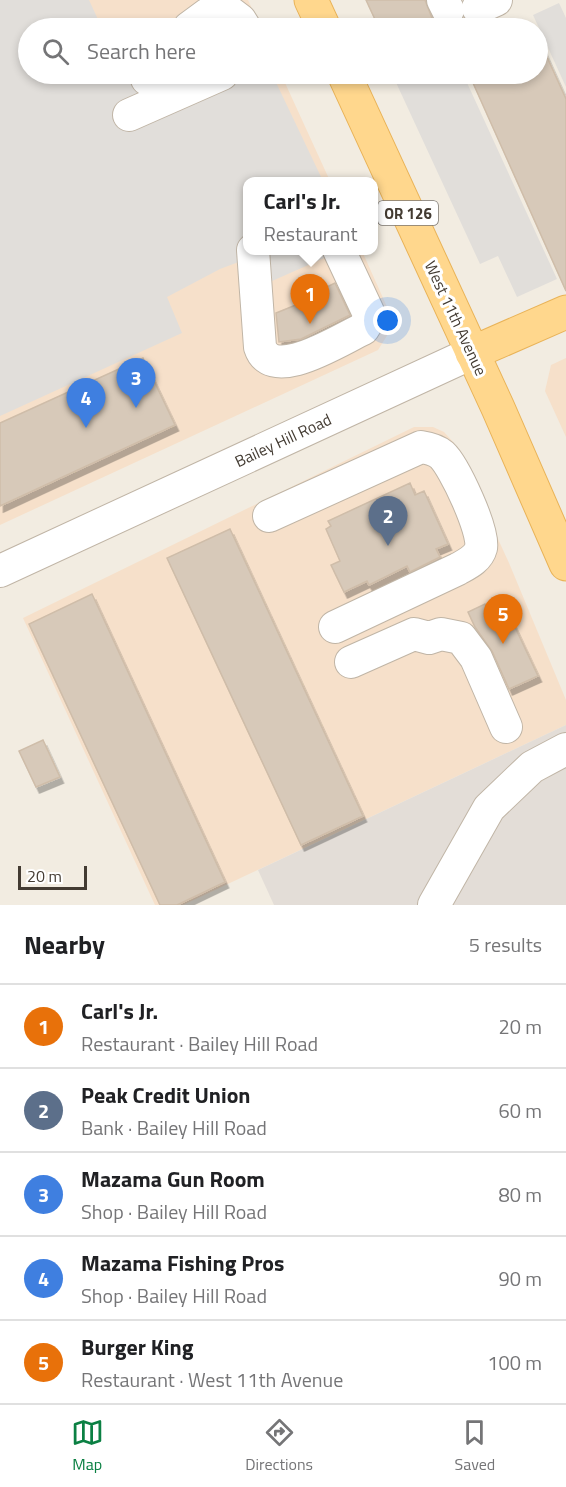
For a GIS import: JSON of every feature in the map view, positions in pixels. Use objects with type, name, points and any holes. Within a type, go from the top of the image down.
[{"type":"main road","points":[[310,0],[319,18]]},
{"type":"main road","name":"West 11th Avenue","points":[[349,84],[566,564]]},
{"type":"main road","name":"Bailey Hill Road","points":[[472,353],[566,312]]},
{"type":"street","points":[[203,18],[208,14],[228,11],[237,18]]},
{"type":"street","points":[[129,115],[199,84]]},
{"type":"street","points":[[254,255],[260,347],[263,357],[272,363],[291,362],[363,329],[369,314],[341,255]]},
{"type":"street","name":"Bailey Hill Road","points":[[0,571],[472,353]]},
{"type":"street","points":[[269,516],[420,447],[432,449],[443,456],[450,465],[478,526],[482,539],[481,550],[472,561],[458,569],[335,627]]},
{"type":"street","points":[[356,671],[416,655],[429,638],[451,634],[461,638],[468,645],[506,727]]},
{"type":"street","points":[[434,905],[489,808],[532,767],[566,749]]},
{"type":"shaded area","points":[[0,0],[248,0],[256,18],[18,18],[18,84],[286,84],[328,177],[243,177],[243,255],[364,255],[392,318],[390,331],[378,350],[0,525]]},
{"type":"shaded area","points":[[0,0],[89,0],[97,18],[18,18],[18,84],[277,84],[321,177],[243,177],[243,255],[257,255],[220,269],[167,297],[182,333],[0,416]]},
{"type":"shaded area","points":[[559,3],[566,18],[566,87],[548,48],[548,18],[534,18],[533,15]]},
{"type":"shaded area","points":[[397,84],[468,84],[557,279],[517,297],[498,256],[480,264]]},
{"type":"shaded area","points":[[260,255],[331,255],[272,281]]},
{"type":"shaded area","points":[[566,358],[566,437],[545,391],[551,365]]},
{"type":"shaded area","points":[[414,427],[433,427],[444,432],[454,443],[509,563],[566,700],[566,725],[183,905],[155,905],[23,618]]},
{"type":"shaded area","points":[[566,725],[566,905],[274,905],[258,870]]},
{"type":"building","points":[[366,0],[425,0],[432,18],[374,18]]},
{"type":"building","points":[[548,59],[566,99],[566,291],[473,84],[548,84]]},
{"type":"building","points":[[335,283],[350,315],[301,339],[279,342],[276,313],[318,296],[316,292]]},
{"type":"building","points":[[143,358],[175,425],[0,506],[0,423]]},
{"type":"building","points":[[410,483],[415,495],[424,491],[448,544],[436,549],[440,557],[410,572],[407,566],[369,585],[367,581],[344,592],[331,565],[340,561],[326,529],[331,526],[328,521]]},
{"type":"building","points":[[230,529],[363,816],[301,845],[167,558]]},
{"type":"building","points":[[92,594],[225,882],[177,905],[160,905],[29,624]]},
{"type":"building","points":[[485,604],[489,613],[505,606],[538,676],[509,689],[492,651],[475,627],[468,612]]},
{"type":"building","points":[[43,740],[60,777],[36,787],[19,751]]},
{"type":"place","name":"Carl's Jr.","points":[[310,324]]},
{"type":"place","name":"Mazama Gun Room","points":[[136,408]]},
{"type":"place","name":"Mazama Fishing Pros","points":[[86,428]]},
{"type":"place","name":"Peak Credit Union","points":[[388,546]]},
{"type":"place","name":"Burger King","points":[[503,644]]}]
